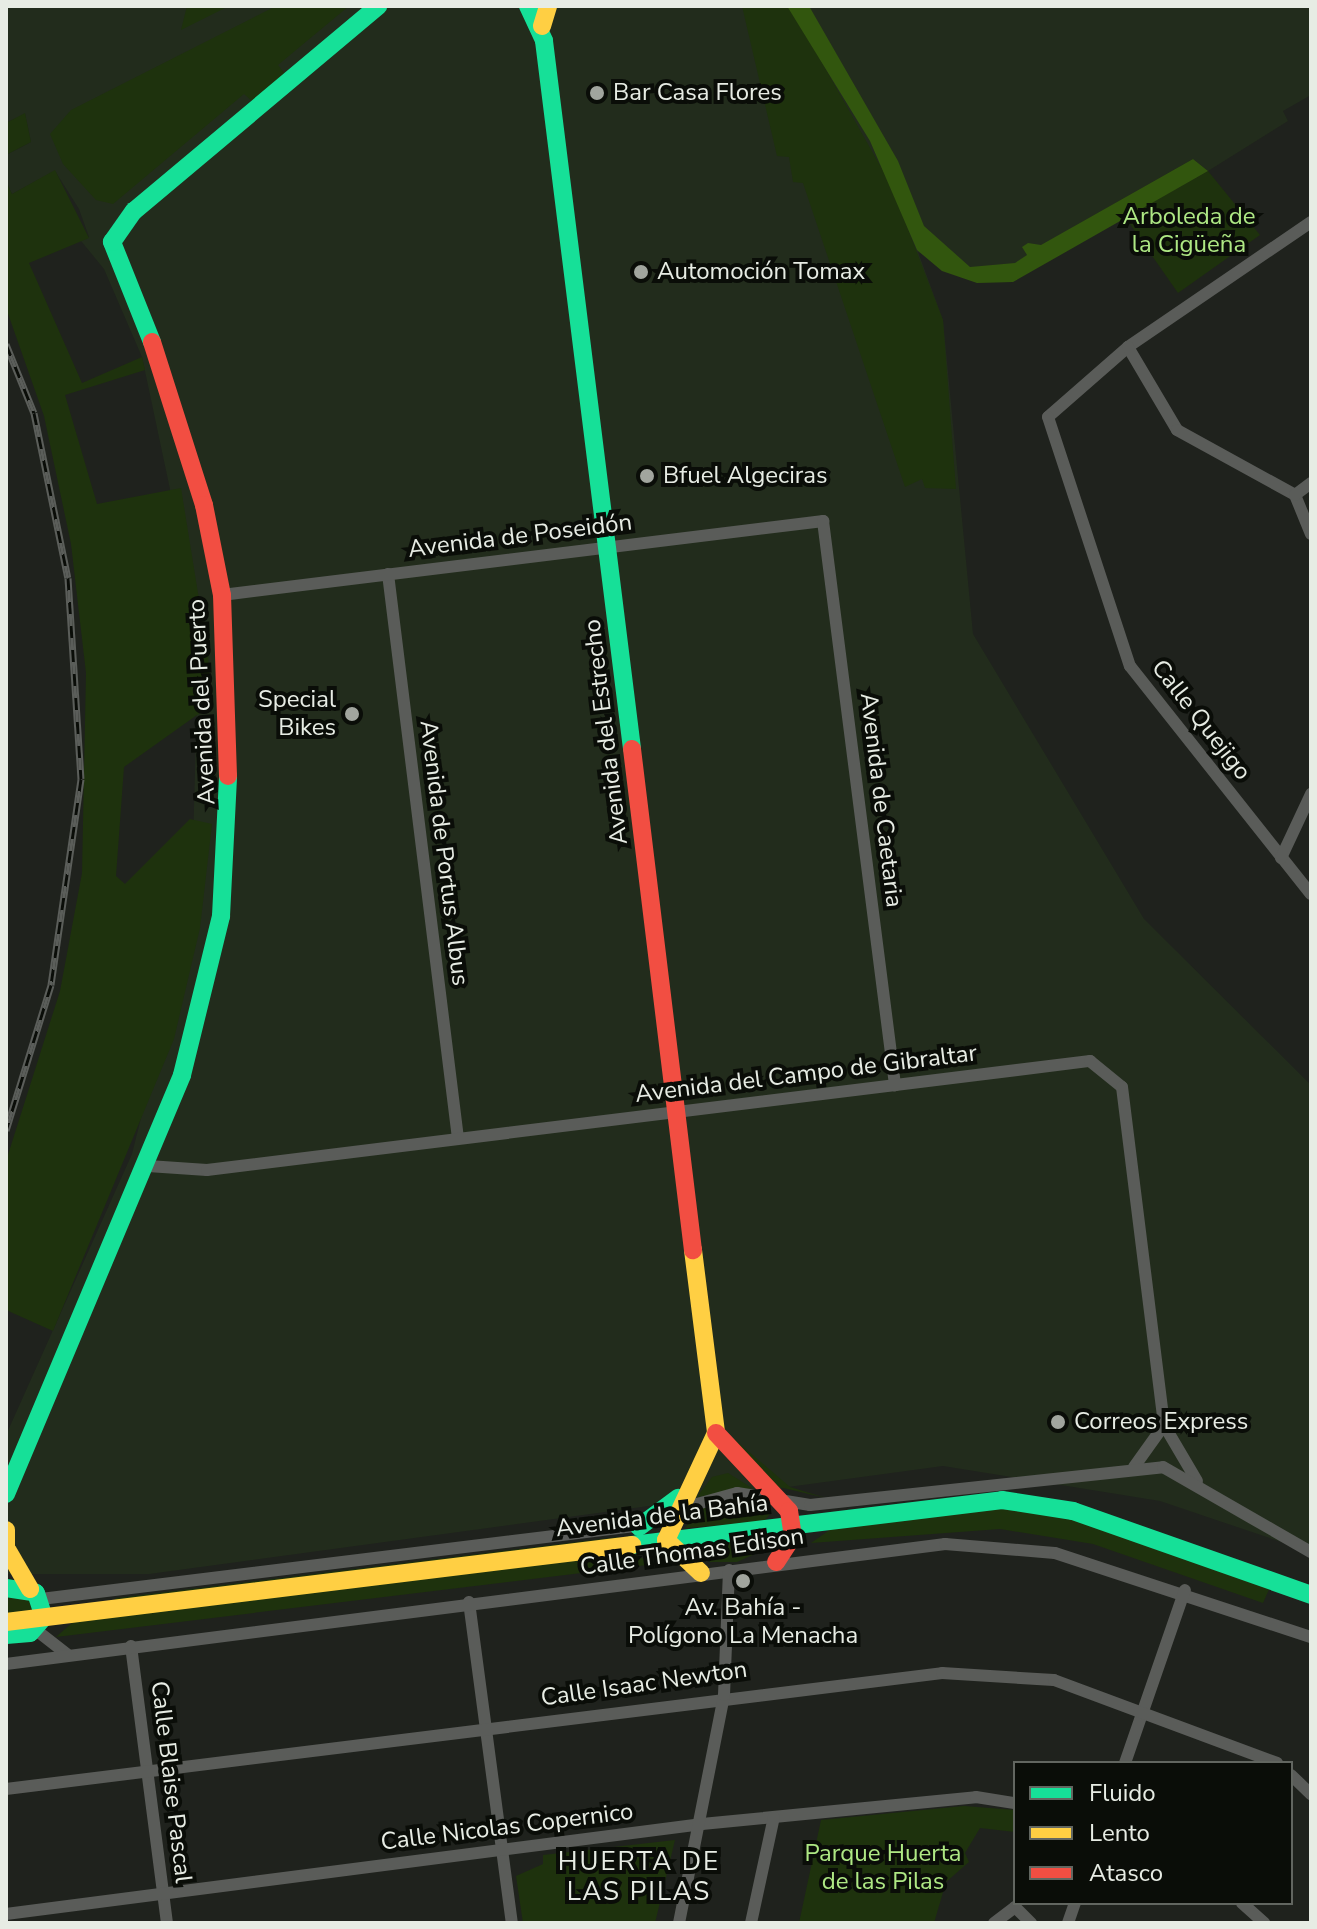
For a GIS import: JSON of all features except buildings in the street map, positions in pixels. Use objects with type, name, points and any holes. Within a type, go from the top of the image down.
[{"type":"street","name":"Avenida del Puerto","points":[[6,1494],[148,1166],[200,1007],[224,887],[233,776],[222,595],[175,409],[112,242],[134,211],[378,6]]},
{"type":"street","name":"Avenida del Estrecho","points":[[528,6],[542,26]]},
{"type":"street","name":"Avenida del Estrecho","points":[[548,6],[542,26],[716,1433]]},
{"type":"street","points":[[1311,222],[1128,347],[1177,430],[1295,495],[1311,534]]},
{"type":"street","name":"Calle Quejigo","points":[[1128,347],[1048,417],[1130,666],[1311,894]]},
{"type":"street","points":[[1295,495],[1311,483]]},
{"type":"street","name":"Avenida de Poseidón","points":[[222,595],[823,521]]},
{"type":"street","name":"Avenida de Caetaria","points":[[823,521],[895,1085]]},
{"type":"street","name":"Avenida de Portus Albus","points":[[388,574],[458,1138]]},
{"type":"street","points":[[1281,858],[1311,794]]},
{"type":"street","name":"Avenida del Campo de Gibraltar","points":[[148,1166],[207,1170],[1090,1061],[1117,1078],[1164,1425],[1197,1481]]},
{"type":"street","points":[[1133,1467],[1164,1425]]},
{"type":"street","points":[[701,1573],[666,1540],[716,1433],[780,1501],[794,1523],[776,1562]]},
{"type":"street","name":"Avenida de la Bahía","points":[[7,1634],[38,1609],[639,1527],[679,1509],[737,1493],[810,1505],[1133,1467],[1163,1467],[1197,1481],[1311,1552]]},
{"type":"street","points":[[639,1527],[663,1514],[700,1471]]},
{"type":"street","name":"Avenida de la Bahía","points":[[38,1609],[1023,1500],[1311,1595]]},
{"type":"street","points":[[6,1530],[7,1554],[67,1654]]},
{"type":"street","name":"Calle Thomas Edison","points":[[6,1664],[776,1562],[1001,1545],[1185,1590],[1311,1637]]},
{"type":"street","points":[[679,1923],[702,1824],[724,1695],[729,1570]]},
{"type":"street","points":[[6,1588],[38,1609]]},
{"type":"street","points":[[1126,1761],[1185,1590]]},
{"type":"street","points":[[469,1602],[512,1923]]},
{"type":"street","name":"Calle Blaise Pascal","points":[[131,1646],[167,1923]]},
{"type":"street","name":"Calle Isaac Newton","points":[[6,1789],[724,1695],[942,1673],[1054,1680],[1143,1710],[1272,1761]]},
{"type":"street","points":[[1293,1777],[1311,1794]]},
{"type":"street","name":"Calle Nicolas Copernico","points":[[6,1914],[702,1824],[976,1797],[1013,1803]]},
{"type":"street","points":[[751,1923],[774,1817]]},
{"type":"street","points":[[1244,1905],[1264,1923]]},
{"type":"street","points":[[994,1923],[1015,1907],[1031,1923]]},
{"type":"shaded area","points":[[6,6],[1311,6],[1311,95],[1283,111],[1288,121],[1208,171],[1193,159],[1075,226],[1013,282],[977,283],[918,252],[943,320],[973,634],[1144,919],[1311,1085],[1311,1552],[1160,1501],[943,1466],[149,1574],[6,1574],[6,1435],[132,1154],[191,917],[199,626],[142,357],[104,269],[81,241],[89,237],[79,209],[55,171],[12,194],[6,181],[6,155],[31,142],[25,114],[6,123]]},
{"type":"shaded area","points":[[787,6],[809,6],[898,161],[924,226],[970,267],[1015,263],[1027,255],[1022,247],[1028,243],[1041,245],[1193,159],[1208,171],[1013,282],[977,283],[942,271],[917,250],[870,141]]},
{"type":"green space","points":[[187,6],[229,6],[181,30]]},
{"type":"green space","points":[[276,6],[349,6],[278,65],[285,74],[253,102],[244,94],[113,204],[96,200],[63,164],[50,134],[71,110]]},
{"type":"green space","points":[[742,6],[787,6],[794,13],[891,185],[943,320],[956,489],[925,488],[922,479],[905,487],[803,183],[793,182],[789,157],[777,156]]},
{"type":"green space","points":[[25,113],[31,142],[6,155],[6,123]]},
{"type":"green space","points":[[55,170],[89,238],[29,263],[82,383],[142,357],[145,370],[65,395],[97,504],[181,488],[208,655],[211,705],[124,767],[116,876],[125,884],[190,819],[212,824],[200,928],[174,1039],[53,1331],[6,1310],[6,1161],[60,991],[82,873],[86,673],[71,544],[44,416],[6,308],[6,181],[12,194]]},
{"type":"green space","name":"Arboleda de la Cigüeña","points":[[1208,171],[1260,235],[1178,293],[1125,217]]},
{"type":"green space","points":[[733,1438],[790,1487],[826,1498],[779,1487],[735,1452],[727,1439]]},
{"type":"green space","points":[[728,1473],[752,1488],[697,1497],[712,1477]]},
{"type":"green space","points":[[726,1502],[764,1505],[771,1513],[763,1522],[685,1528],[700,1509]]},
{"type":"green space","points":[[1007,1506],[1072,1517],[1271,1585],[1263,1603],[1093,1544],[1000,1529],[811,1543],[831,1529]]},
{"type":"green space","points":[[770,1534],[770,1547],[737,1562],[710,1562],[689,1550]]},
{"type":"green space","points":[[618,1539],[114,1601],[116,1598]]},
{"type":"green space","points":[[628,1552],[655,1564],[56,1637],[73,1622]]},
{"type":"green space","points":[[24,1593],[42,1608],[6,1616],[6,1598]]},
{"type":"green space","name":"Parque Huerta de las Pilas","points":[[964,1806],[1013,1810],[1013,1832],[980,1828],[965,1853],[969,1862],[946,1882],[934,1923],[799,1923],[821,1820]]},
{"type":"green space","points":[[675,1840],[655,1923],[523,1923],[516,1876],[543,1864],[543,1855]]},
{"type":"railway","points":[[6,344],[34,413],[68,578],[81,779],[51,985],[6,1130]]},
{"type":"traffic: fast","points":[[152,342],[112,242],[134,211],[378,6]]},
{"type":"traffic: fast","points":[[528,6],[544,41],[632,749]]},
{"type":"traffic: fast","points":[[6,1494],[182,1075],[221,916],[228,776]]},
{"type":"traffic: fast","points":[[639,1527],[678,1498]]},
{"type":"traffic: fast","points":[[632,1545],[1002,1500],[1073,1511],[1311,1595]]},
{"type":"traffic: fast","points":[[6,1588],[36,1593],[44,1617],[30,1633],[6,1635]]},
{"type":"traffic: slow","points":[[542,26],[548,6]]},
{"type":"traffic: slow","points":[[693,1250],[716,1433],[666,1540],[701,1573]]},
{"type":"traffic: slow","points":[[6,1530],[6,1556]]},
{"type":"traffic: slow","points":[[6,1622],[632,1545]]},
{"type":"traffic: slow","points":[[8,1551],[30,1589]]},
{"type":"traffic: jam","points":[[152,342],[204,505],[222,595],[228,776]]},
{"type":"traffic: jam","points":[[632,749],[693,1250]]},
{"type":"traffic: jam","points":[[716,1433],[789,1511],[793,1536],[776,1562]]},
{"type":"place","name":"Bar Casa Flores","points":[[597,93]]},
{"type":"place","name":"Automoción Tomax","points":[[641,272]]},
{"type":"place","name":"Bfuel Algeciras","points":[[647,476]]},
{"type":"place","name":"Special Bikes","points":[[352,714]]},
{"type":"place","name":"Correos Express","points":[[1058,1422]]},
{"type":"place","name":"Av. Bahía - Polígono La Menacha","points":[[743,1581]]},
{"type":"district","name":"HUERTA DE LAS PILAS","points":[[639,1877]]}]
